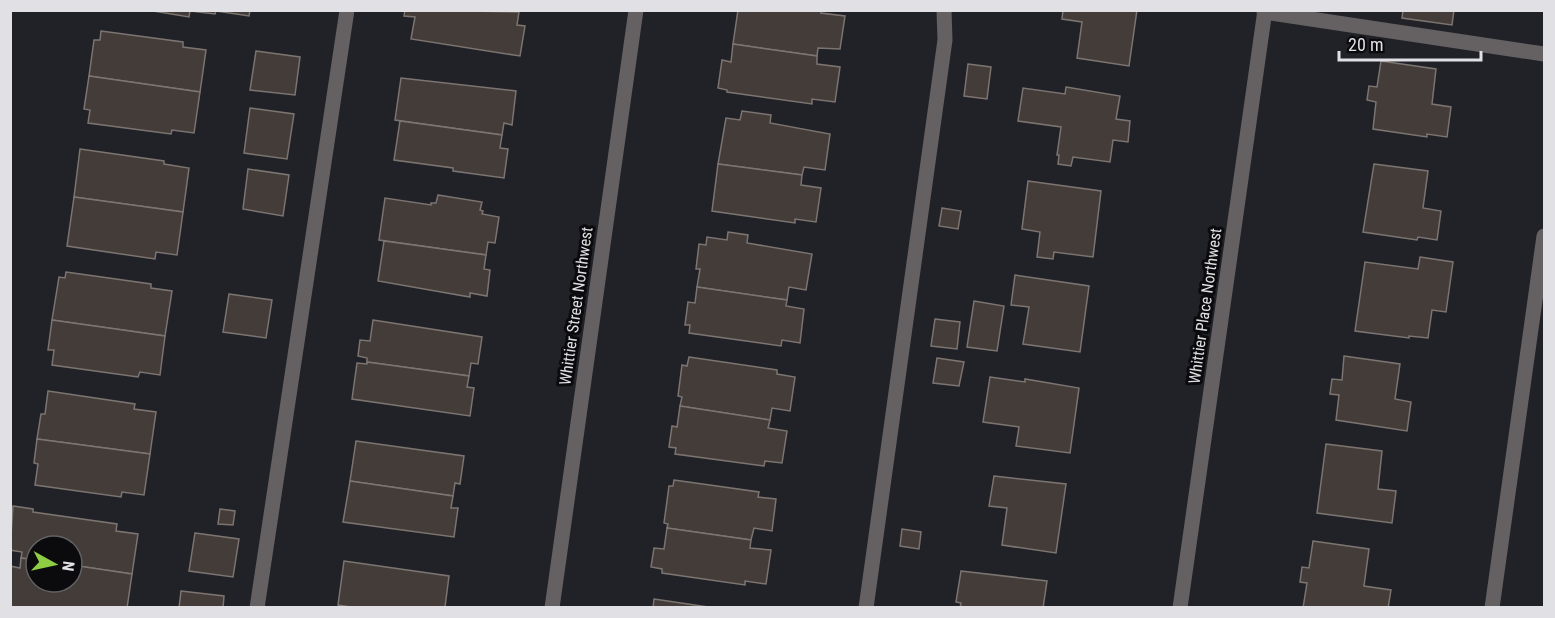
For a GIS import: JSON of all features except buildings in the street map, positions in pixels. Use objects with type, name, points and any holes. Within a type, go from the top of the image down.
[{"type":"street","points":[[257,608],[347,10]]},
{"type":"street","name":"Whittier Street Northwest","points":[[552,608],[636,10]]},
{"type":"street","points":[[866,608],[945,40],[944,10]]},
{"type":"street","points":[[1264,11],[1545,54]]},
{"type":"street","name":"Whittier Place Northwest","points":[[1180,608],[1264,11]]},
{"type":"street","points":[[1492,608],[1545,236]]}]
